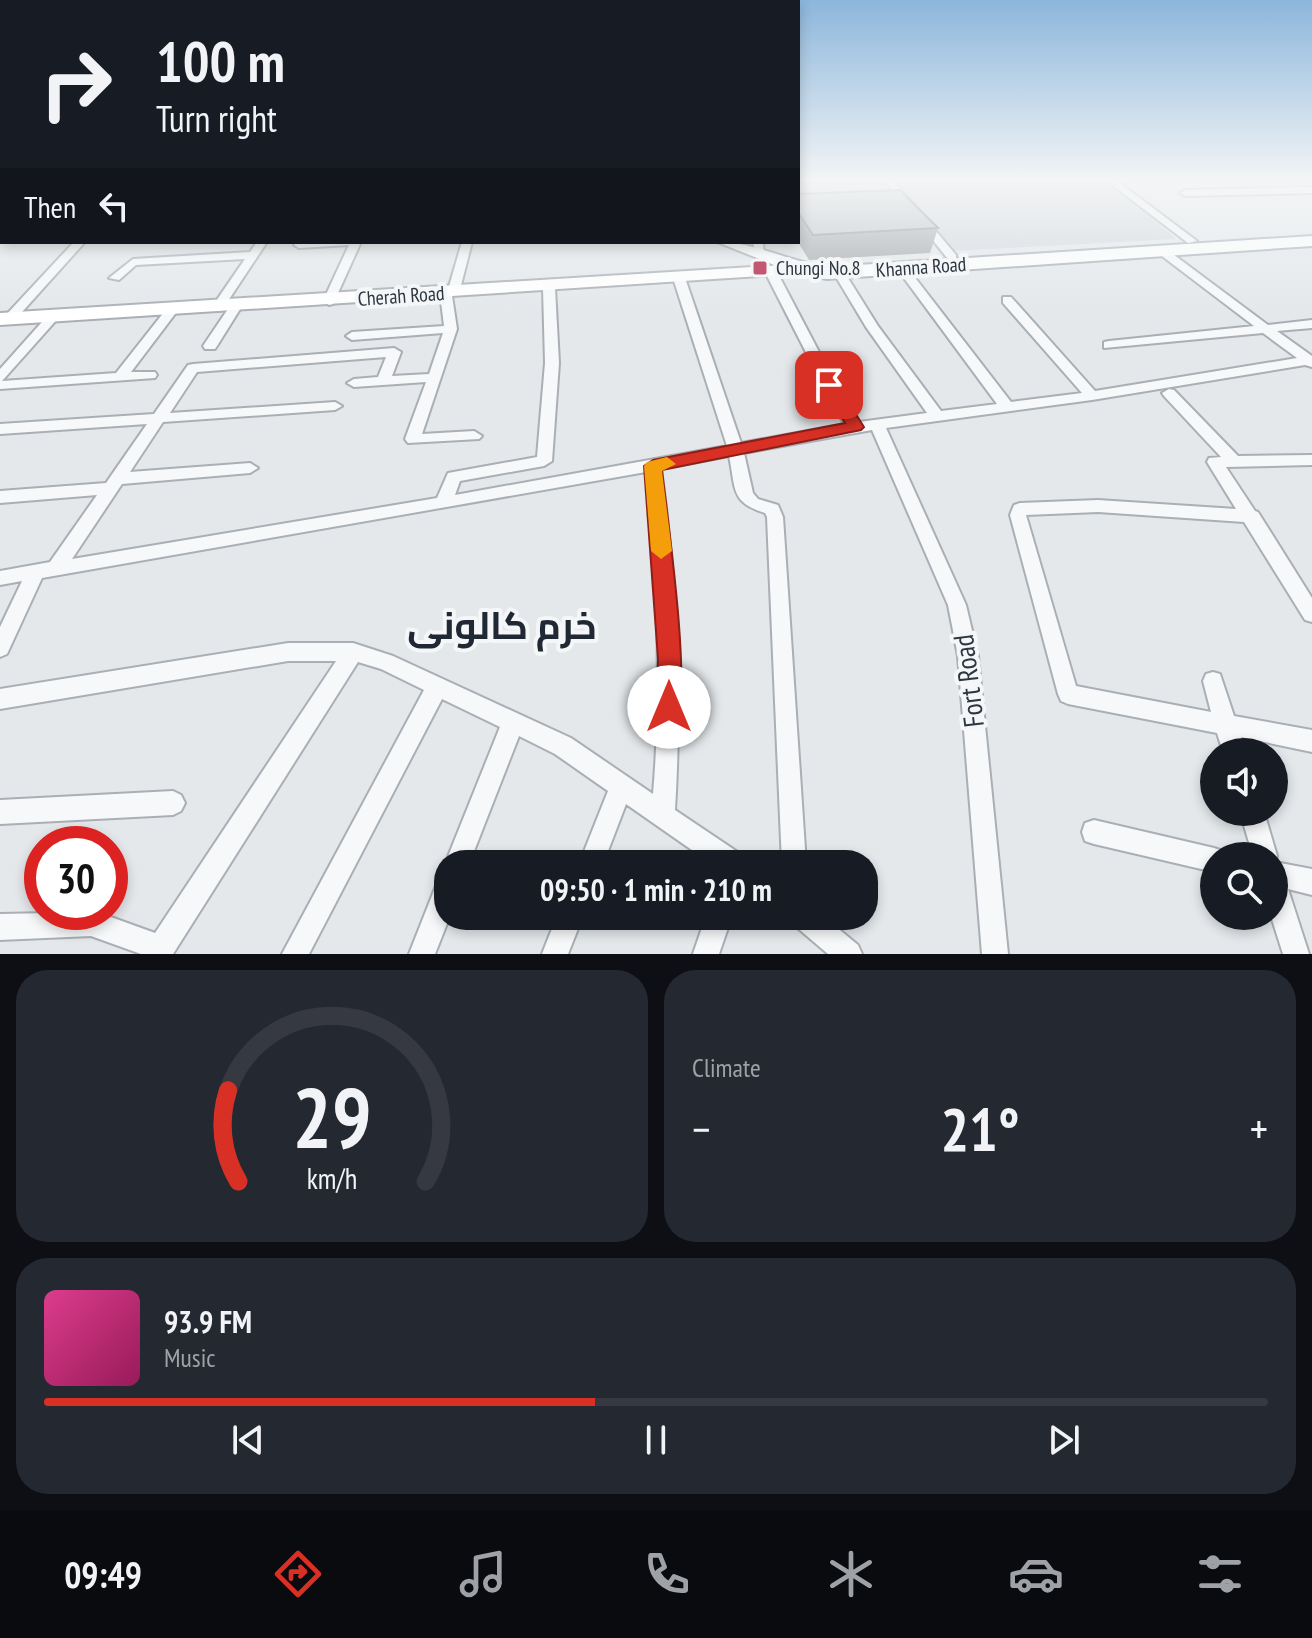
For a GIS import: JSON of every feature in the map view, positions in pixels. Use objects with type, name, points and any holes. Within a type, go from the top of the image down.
[{"type":"main road","name":"Khanna Road","points":[[801,269],[839,272],[902,268],[956,261],[1312,234]]},
{"type":"main road","name":"Khanna Road","points":[[801,269],[1312,241]]},
{"type":"main road","points":[[737,244],[759,248],[801,269]]},
{"type":"street","points":[[926,226],[956,261]]},
{"type":"street","points":[[1171,226],[1197,245]]},
{"type":"street","points":[[4,319],[78,244]]},
{"type":"street","points":[[210,346],[227,306],[261,244]]},
{"type":"street","points":[[299,245],[310,244]]},
{"type":"street","points":[[329,301],[354,244]]},
{"type":"street","points":[[466,244],[450,293],[451,329],[431,378],[413,439],[474,436]]},
{"type":"street","points":[[1162,251],[1310,361]]},
{"type":"street","points":[[115,278],[133,262],[253,255]]},
{"type":"street","points":[[902,268],[1007,407]]},
{"type":"street","name":"Cherah Road","points":[[4,319],[549,288],[801,269]]},
{"type":"street","points":[[771,272],[844,413],[855,427]]},
{"type":"street","points":[[839,272],[872,327],[937,416]]},
{"type":"street","points":[[679,278],[736,450],[745,495],[752,503],[772,509],[775,517],[793,850]]},
{"type":"street","points":[[443,503],[454,477],[544,461],[552,363],[549,288]]},
{"type":"street","points":[[1007,300],[1092,396]]},
{"type":"street","points":[[120,377],[172,310]]},
{"type":"street","points":[[0,377],[54,316]]},
{"type":"street","points":[[1109,345],[1312,324]]},
{"type":"street","points":[[352,336],[451,329]]},
{"type":"street","points":[[0,648],[45,570],[114,484],[193,368],[394,352],[383,381]]},
{"type":"street","points":[[0,578],[653,466],[855,427],[1092,396],[1310,361]]},
{"type":"street","points":[[0,385],[150,375]]},
{"type":"street","points":[[354,383],[431,378]]},
{"type":"street","points":[[1169,393],[1233,460]]},
{"type":"street","points":[[0,429],[335,406]]},
{"type":"street","name":"Fort Road","points":[[877,424],[957,605],[968,656],[995,954]]},
{"type":"street","points":[[1312,460],[1215,462],[1312,614]]},
{"type":"street","points":[[653,466],[669,659],[668,755],[663,812]]},
{"type":"street","points":[[0,497],[250,468]]},
{"type":"street","points":[[1252,516],[1098,506],[1020,509],[1018,515],[1068,694],[1312,741]]},
{"type":"street","points":[[0,699],[288,652],[353,652],[386,662],[563,746],[714,850]]},
{"type":"street","points":[[0,927],[91,923],[159,951],[353,652]]},
{"type":"street","points":[[1213,681],[1230,738]]},
{"type":"street","points":[[295,954],[437,687]]},
{"type":"street","points":[[463,850],[513,722]]},
{"type":"street","points":[[596,850],[622,785]]},
{"type":"street","points":[[0,812],[173,803]]},
{"type":"street","points":[[1094,832],[1200,857]]},
{"type":"street","points":[[1288,877],[1312,882]]},
{"type":"street","points":[[422,954],[434,923]]},
{"type":"street","points":[[1288,929],[1296,954]]},
{"type":"street","points":[[555,954],[564,930]]},
{"type":"street","points":[[706,954],[714,930]]},
{"type":"street","points":[[820,930],[849,954]]},
{"type":"shaded area","points":[[926,226],[1160,226],[1176,239],[950,251]]},
{"type":"building","points":[[807,226],[936,226],[938,228],[813,235]]},
{"type":"slow traffic","points":[[661,551],[653,466],[667,464]]},
{"type":"place","name":"Chungi No.8","points":[[760,268]]},
{"type":"district","name":"خرم کالونی","points":[[502,624]]},
{"type":"route","points":[[669,707],[669,659],[653,466],[855,427],[829,385]]}]
